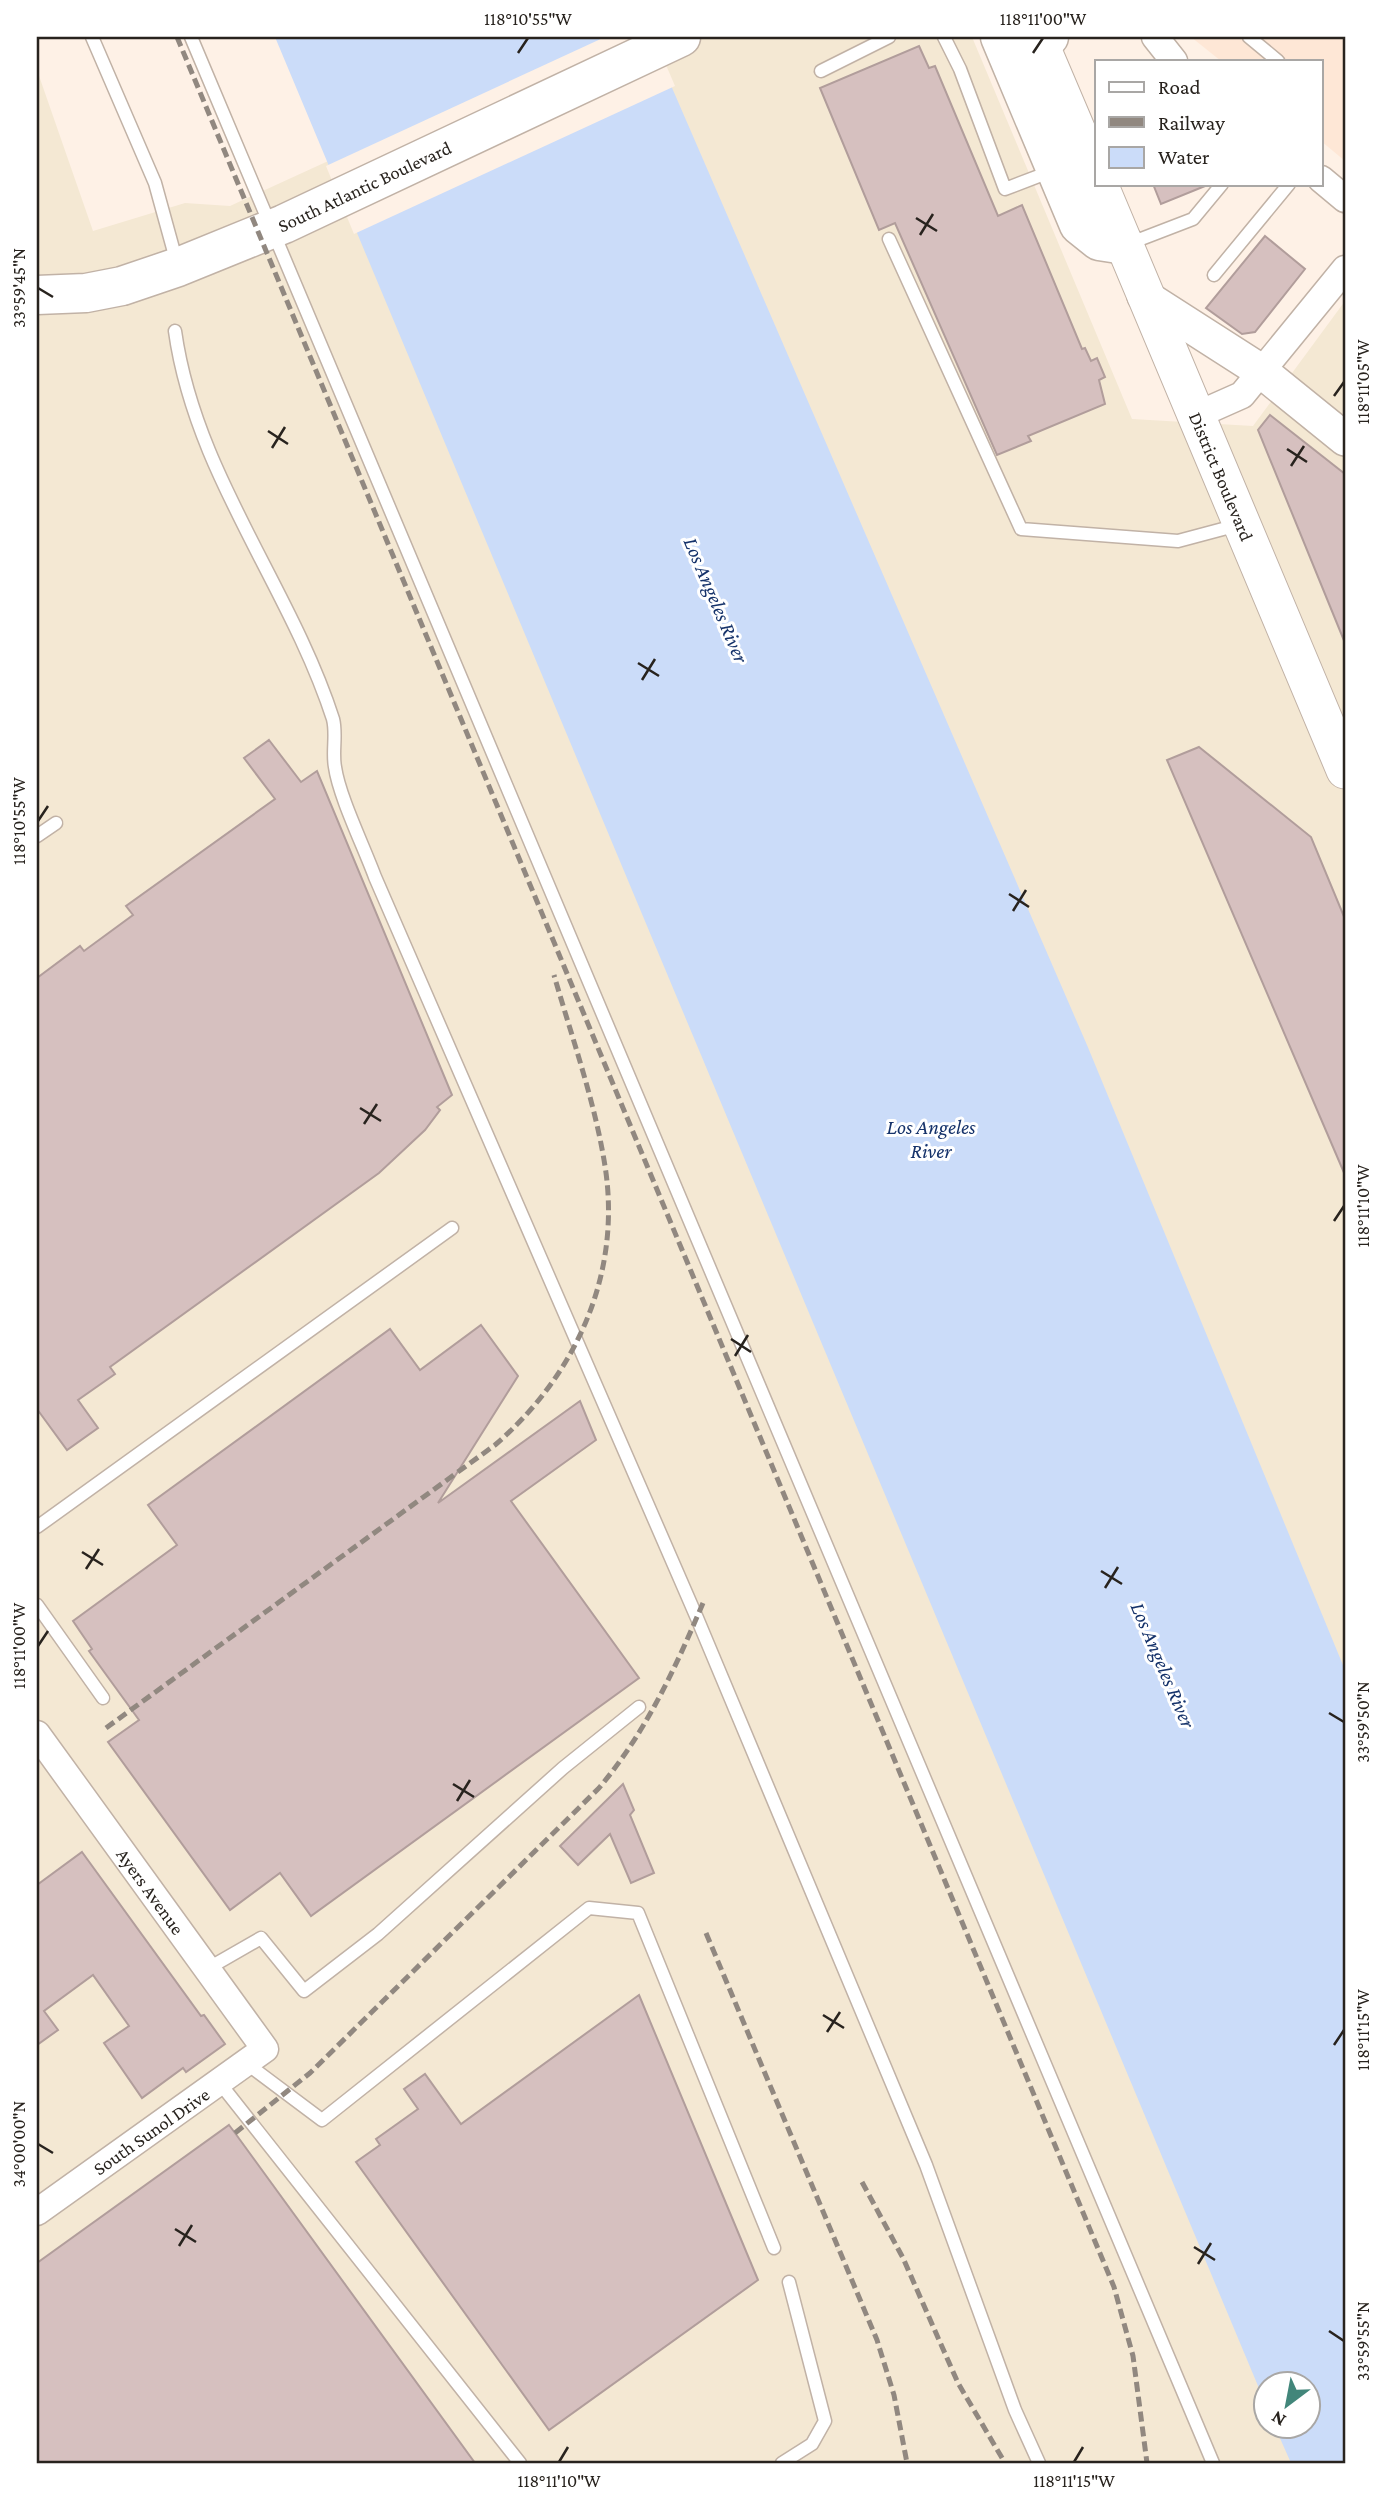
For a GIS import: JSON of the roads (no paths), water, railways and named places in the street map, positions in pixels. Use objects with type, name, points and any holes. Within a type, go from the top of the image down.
[{"type":"main road","name":"South Atlantic Boulevard","points":[[37,295],[86,293],[178,267],[277,227],[681,37]]},
{"type":"main road","points":[[1000,37],[1081,169]]},
{"type":"main road","points":[[1043,40],[1081,169],[1079,225],[1099,241],[1125,245]]},
{"type":"main road","name":"District Boulevard","points":[[1125,245],[1144,296],[1197,415],[1345,770]]},
{"type":"street","points":[[1155,37],[1171,60]]},
{"type":"street","points":[[1322,180],[1345,199]]},
{"type":"street","points":[[1197,415],[1242,395],[1345,269]]},
{"type":"street","points":[[1144,296],[1261,371],[1345,439]]},
{"type":"street","name":"Ayers Avenue","points":[[37,1734],[207,1969],[256,2056]]},
{"type":"street","name":"South Sunol Drive","points":[[37,2212],[256,2056]]},
{"type":"lane","points":[[92,37],[155,183],[178,267]]},
{"type":"lane","points":[[191,37],[277,227],[296,278],[1213,2463]]},
{"type":"lane","points":[[821,71],[889,37]]},
{"type":"lane","points":[[944,37],[960,69],[1005,189],[1081,169]]},
{"type":"lane","points":[[1249,37],[1278,60]]},
{"type":"lane","points":[[1125,245],[1192,219],[1221,186]]},
{"type":"lane","points":[[1214,275],[1287,186]]},
{"type":"lane","points":[[888,239],[1021,529],[1178,541],[1241,524]]},
{"type":"lane","points":[[175,331],[181,371],[194,412],[221,478],[298,638],[334,722],[335,768],[375,877],[697,1618],[926,2165],[1015,2410],[1039,2463]]},
{"type":"lane","points":[[37,836],[56,823]]},
{"type":"lane","points":[[37,1527],[452,1228]]},
{"type":"lane","points":[[37,1605],[103,1698]]},
{"type":"lane","points":[[207,1969],[261,1937],[304,1991],[378,1934],[563,1768],[639,1707]]},
{"type":"lane","points":[[256,2056],[322,2120],[589,1908],[638,1913],[774,2248]]},
{"type":"lane","points":[[219,2082],[520,2463]]},
{"type":"lane","points":[[782,2463],[812,2444],[825,2421],[789,2282]]},
{"type":"water","name":"Los Angeles River","points":[[275,37],[650,37],[1087,1045],[1345,1670],[1345,2463],[1291,2463],[1281,2440],[1322,2440],[1322,2370],[1252,2372]]},
{"type":"railway","points":[[177,37],[1114,2287],[1133,2356],[1147,2463]]},
{"type":"railway","points":[[106,1728],[495,1445],[524,1417],[549,1387],[570,1354],[587,1320],[599,1283],[606,1245],[608,1206],[605,1166],[595,1118],[554,975]]},
{"type":"railway","points":[[235,2133],[310,2073],[599,1788],[631,1745],[658,1699],[703,1603]]},
{"type":"railway","points":[[706,1933],[877,2340],[894,2395],[907,2463]]},
{"type":"railway","points":[[862,2182],[903,2258],[958,2383],[1005,2463]]}]
